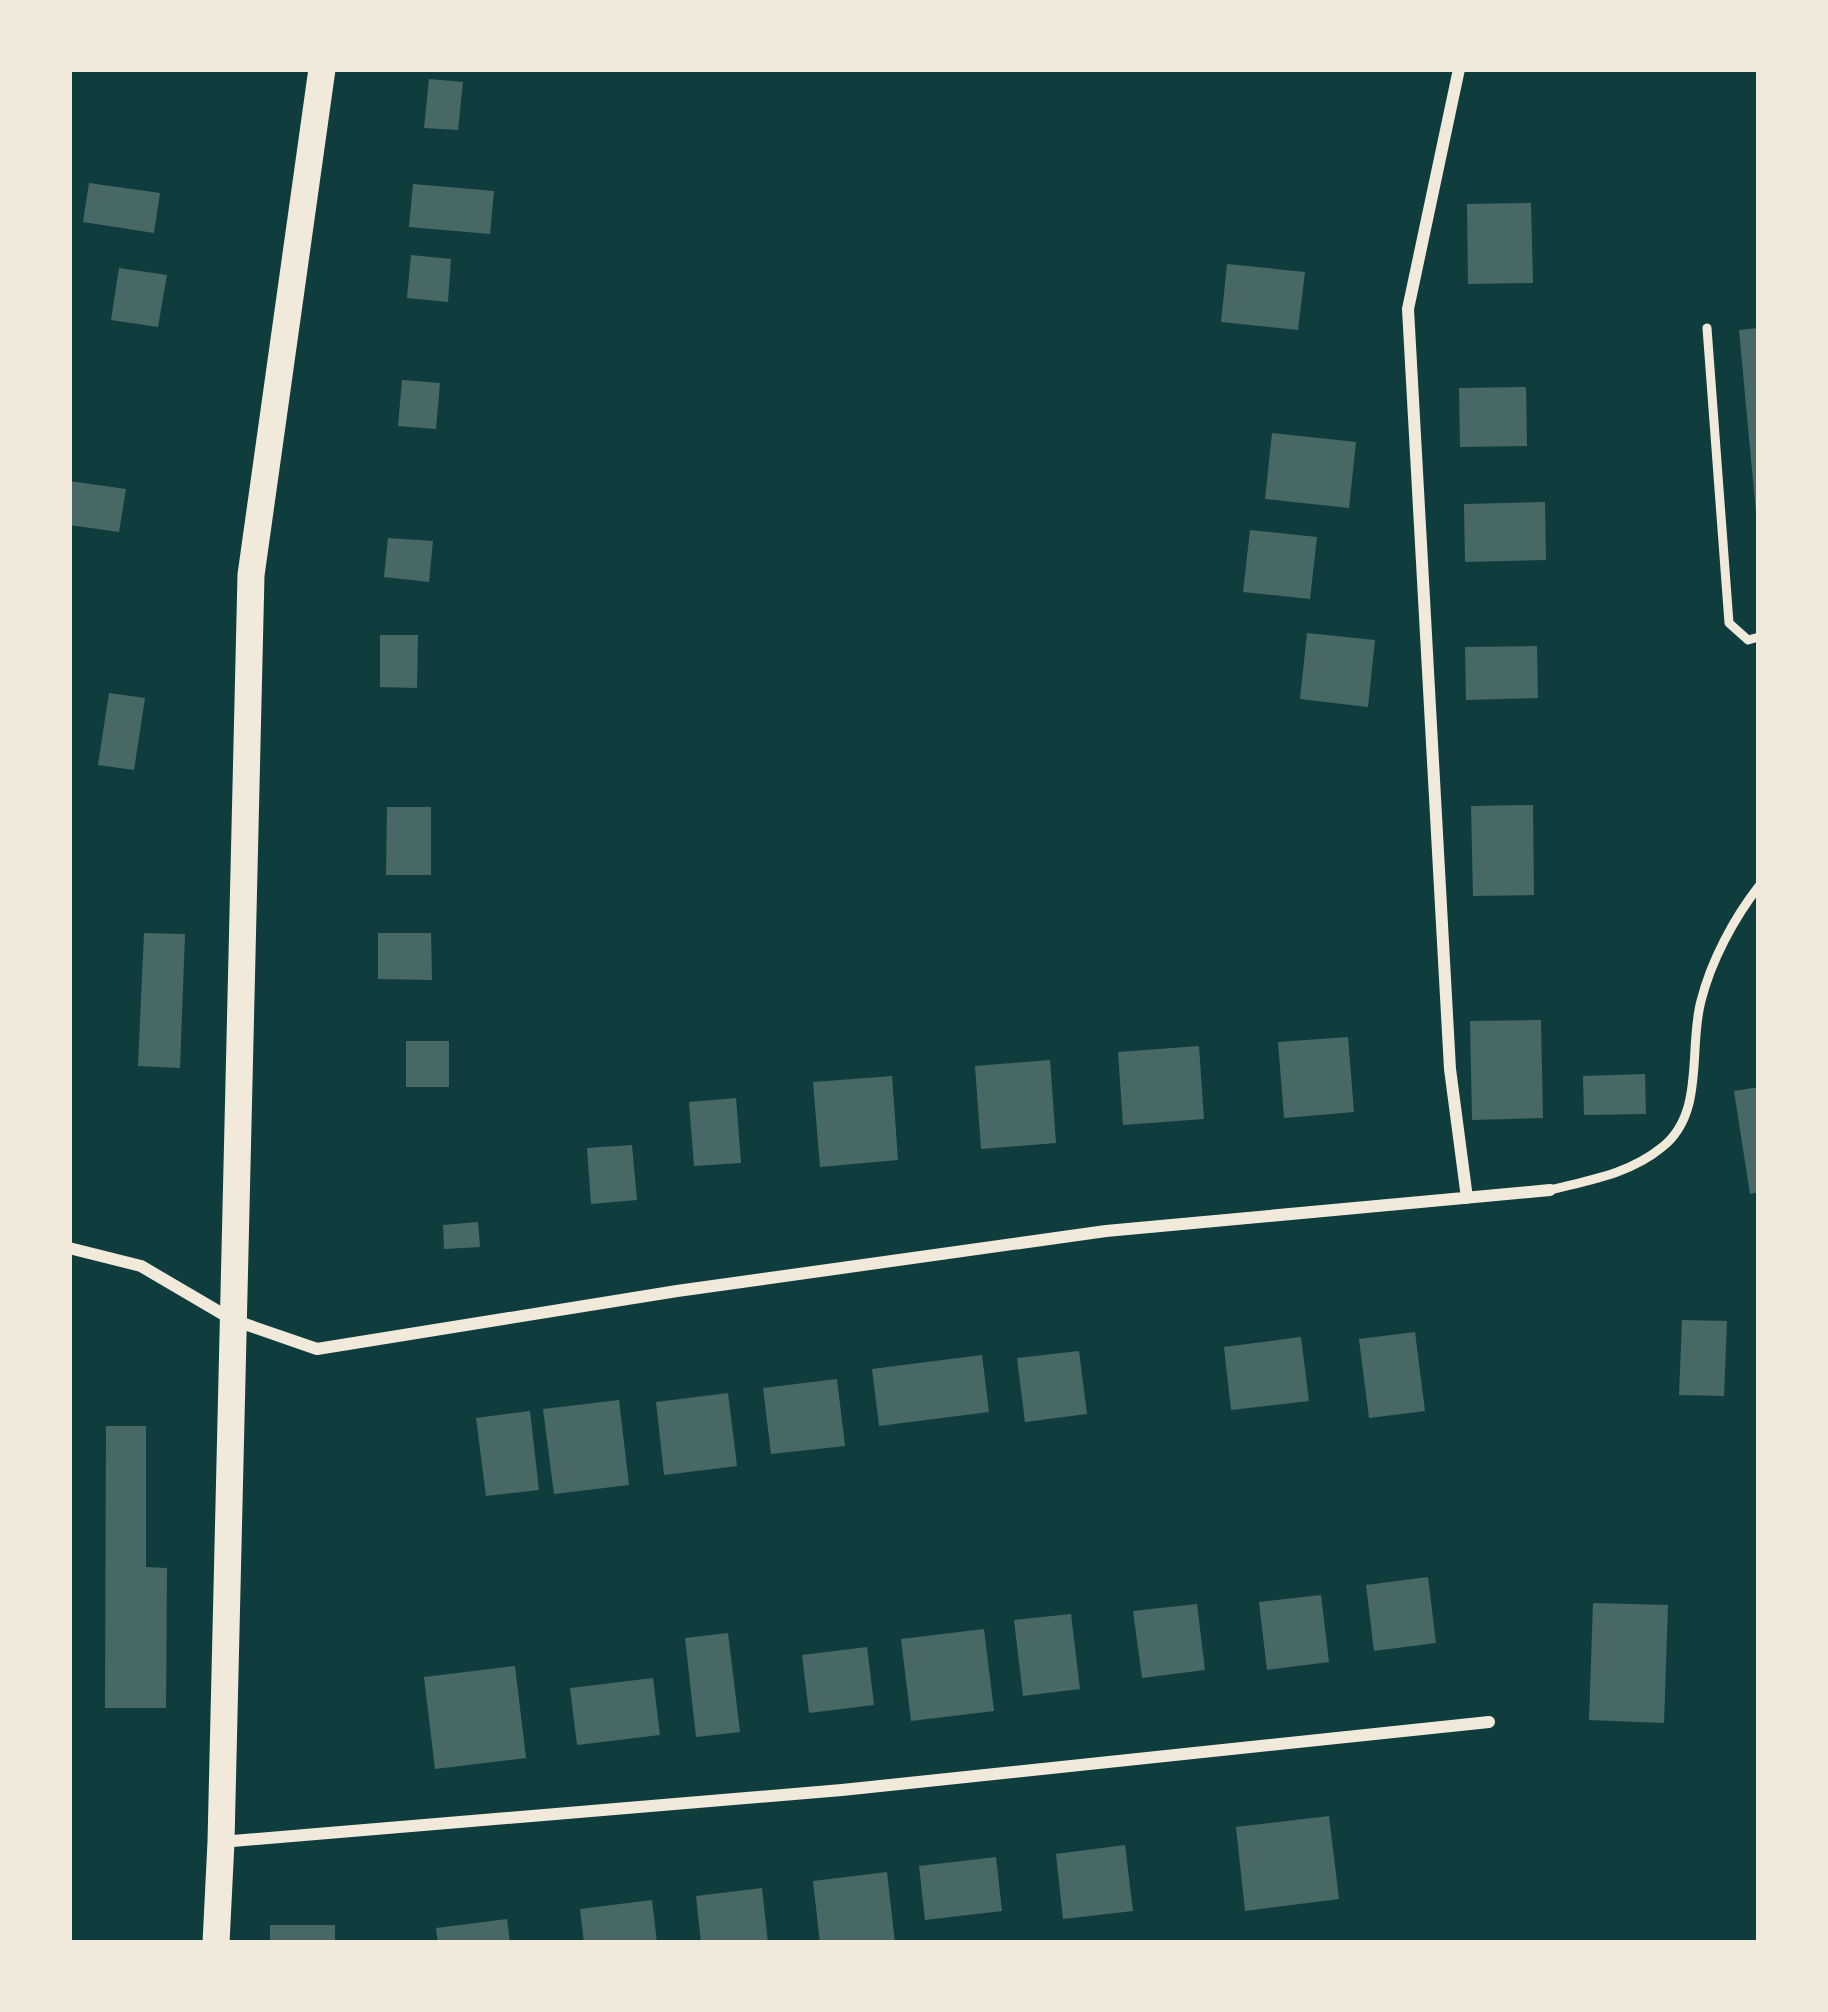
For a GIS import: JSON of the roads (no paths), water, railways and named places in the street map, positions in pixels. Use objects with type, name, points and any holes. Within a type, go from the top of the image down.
[{"type":"main road","points":[[216,1943],[251,575],[322,69]]},
{"type":"street","points":[[1460,69],[1408,309],[1450,1069],[1467,1198]]},
{"type":"street","points":[[69,1248],[141,1266],[233,1320],[317,1349],[1106,1231],[1550,1190]]},
{"type":"street","points":[[221,1842],[842,1790],[1489,1722]]},
{"type":"lane","points":[[1707,328],[1729,623],[1748,640],[1759,638]]},
{"type":"lane","points":[[1550,1190],[1627,1170],[1666,1145],[1690,1104],[1700,1001],[1738,912],[1757,892]]}]
